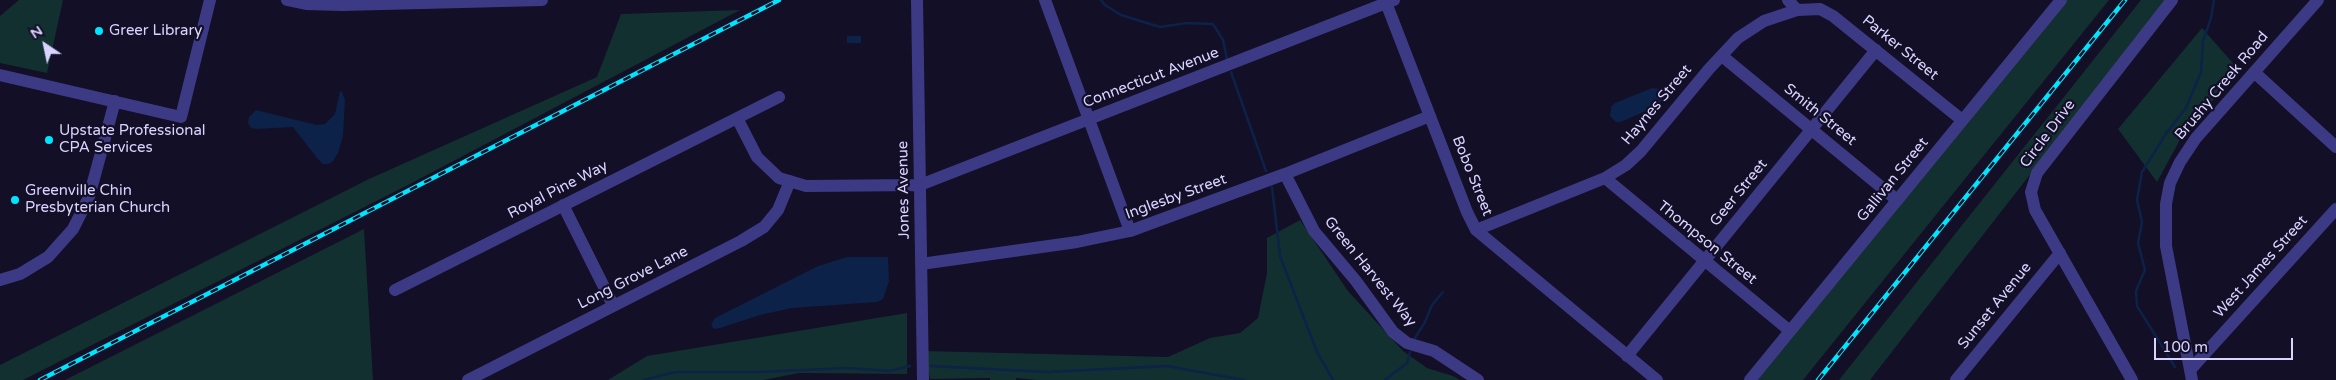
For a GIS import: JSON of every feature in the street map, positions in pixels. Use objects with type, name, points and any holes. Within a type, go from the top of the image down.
[{"type":"street","points":[[0,75],[115,100],[181,117],[210,0]]},
{"type":"street","points":[[287,0],[306,4],[342,5],[542,0]]},
{"type":"street","name":"Jones Avenue","points":[[917,0],[923,380]]},
{"type":"street","points":[[1045,0],[1130,231]]},
{"type":"street","points":[[1788,0],[1797,10]]},
{"type":"street","name":"Gallivan Street","points":[[1750,380],[2061,0]]},
{"type":"street","name":"Circle Drive","points":[[2132,380],[2032,202],[2030,192],[2033,179],[2172,0]]},
{"type":"street","name":"Connecticut Avenue","points":[[920,185],[1388,1]]},
{"type":"street","name":"Bobo Street","points":[[1388,1],[1430,116],[1467,212],[1476,230],[1656,380]]},
{"type":"street","name":"Brushy Creek Road","points":[[2191,375],[2166,246],[2164,223],[2167,194],[2174,172],[2196,138],[2314,1]]},
{"type":"street","name":"Parker Street","points":[[1797,10],[1814,8],[1828,12],[1962,120]]},
{"type":"street","name":"Haynes Street","points":[[1476,230],[1605,178],[1626,165],[1641,151],[1738,38],[1754,27],[1797,10]]},
{"type":"street","name":"Geer Street","points":[[1627,356],[1876,50]]},
{"type":"street","name":"Smith Street","points":[[1722,56],[1897,200]]},
{"type":"street","points":[[2254,72],[2336,148]]},
{"type":"street","name":"Royal Pine Way","points":[[395,290],[779,97]]},
{"type":"street","points":[[0,280],[20,274],[48,257],[73,229],[89,197],[115,100]]},
{"type":"street","name":"Inglesby Street","points":[[921,264],[1077,242],[1130,231],[1285,174],[1430,116]]},
{"type":"street","points":[[737,118],[757,157],[779,178],[806,186],[920,185]]},
{"type":"street","name":"Green Harvest Way","points":[[1285,174],[1314,231],[1356,281],[1393,332],[1408,343],[1434,351],[1478,380]]},
{"type":"street","name":"Thompson Street","points":[[1605,178],[1704,262],[1790,331]]},
{"type":"street","name":"Long Grove Lane","points":[[468,380],[741,241],[764,227],[778,210],[790,181]]},
{"type":"street","points":[[563,205],[613,305]]},
{"type":"street","name":"West James Street","points":[[2191,375],[2336,209]]},
{"type":"street","name":"Sunset Avenue","points":[[1956,380],[2060,253]]},
{"type":"green space","points":[[19,0],[63,0],[47,73],[0,63],[0,16]]},
{"type":"green space","points":[[2066,0],[2109,0],[1803,380],[1751,380]]},
{"type":"green space","points":[[2141,0],[2166,0],[1870,380],[1839,380]]},
{"type":"green space","points":[[740,10],[406,186],[23,380],[0,380],[0,365],[369,179],[597,77],[621,14]]},
{"type":"green space","points":[[2202,28],[2239,70],[2181,138],[2157,182],[2118,129]]},
{"type":"green space","points":[[1300,220],[1348,291],[1403,351],[1427,368],[1460,380],[930,379],[925,351],[1168,357],[1210,338],[1240,333],[1258,318],[1267,273],[1267,238]]},
{"type":"green space","points":[[364,229],[373,380],[65,380]]},
{"type":"green space","points":[[907,313],[907,374],[799,373],[763,380],[608,380],[647,356]]},
{"type":"water","points":[[847,36],[861,36],[861,43],[847,43]]},
{"type":"water","points":[[1652,88],[1661,89],[1666,97],[1657,106],[1621,122],[1616,122],[1610,116],[1611,107],[1615,103]]},
{"type":"water","points":[[340,91],[345,100],[343,136],[338,153],[332,162],[328,164],[323,164],[317,158],[293,127],[256,129],[251,128],[248,123],[249,117],[256,110],[317,125],[325,124],[335,114]]},
{"type":"water","points":[[847,257],[888,257],[889,281],[883,299],[877,302],[792,308],[760,315],[720,328],[714,329],[711,325],[715,318],[818,266]]},
{"type":"waterway","points":[[1101,0],[1105,5],[1121,15],[1160,27],[1187,23],[1213,24],[1223,40],[1227,59]]},
{"type":"waterway","points":[[2175,367],[2137,306],[2136,291],[2145,270],[2138,243],[2142,222],[2137,200],[2142,172],[2167,132],[2186,108],[2201,72],[2203,41],[2211,18],[2214,0]]},
{"type":"waterway","points":[[1231,72],[1266,171]]},
{"type":"waterway","points":[[1272,187],[1280,256],[1317,352],[1333,380]]},
{"type":"waterway","points":[[1415,338],[1425,322],[1432,305],[1443,292]]},
{"type":"waterway","points":[[1385,380],[1407,363],[1410,352]]},
{"type":"waterway","points":[[644,380],[675,372],[760,372],[847,368],[890,371],[910,366]]},
{"type":"waterway","points":[[931,366],[1047,372],[1167,366],[1244,380]]},
{"type":"railway","points":[[40,380],[779,0]]},
{"type":"railway","points":[[1818,380],[2125,0]]},
{"type":"place","name":"Greer Library","points":[[99,31]]},
{"type":"place","name":"Upstate Professional CPA Services","points":[[49,140]]},
{"type":"place","name":"Greenville Chin Presbyterian Church","points":[[15,200]]}]
